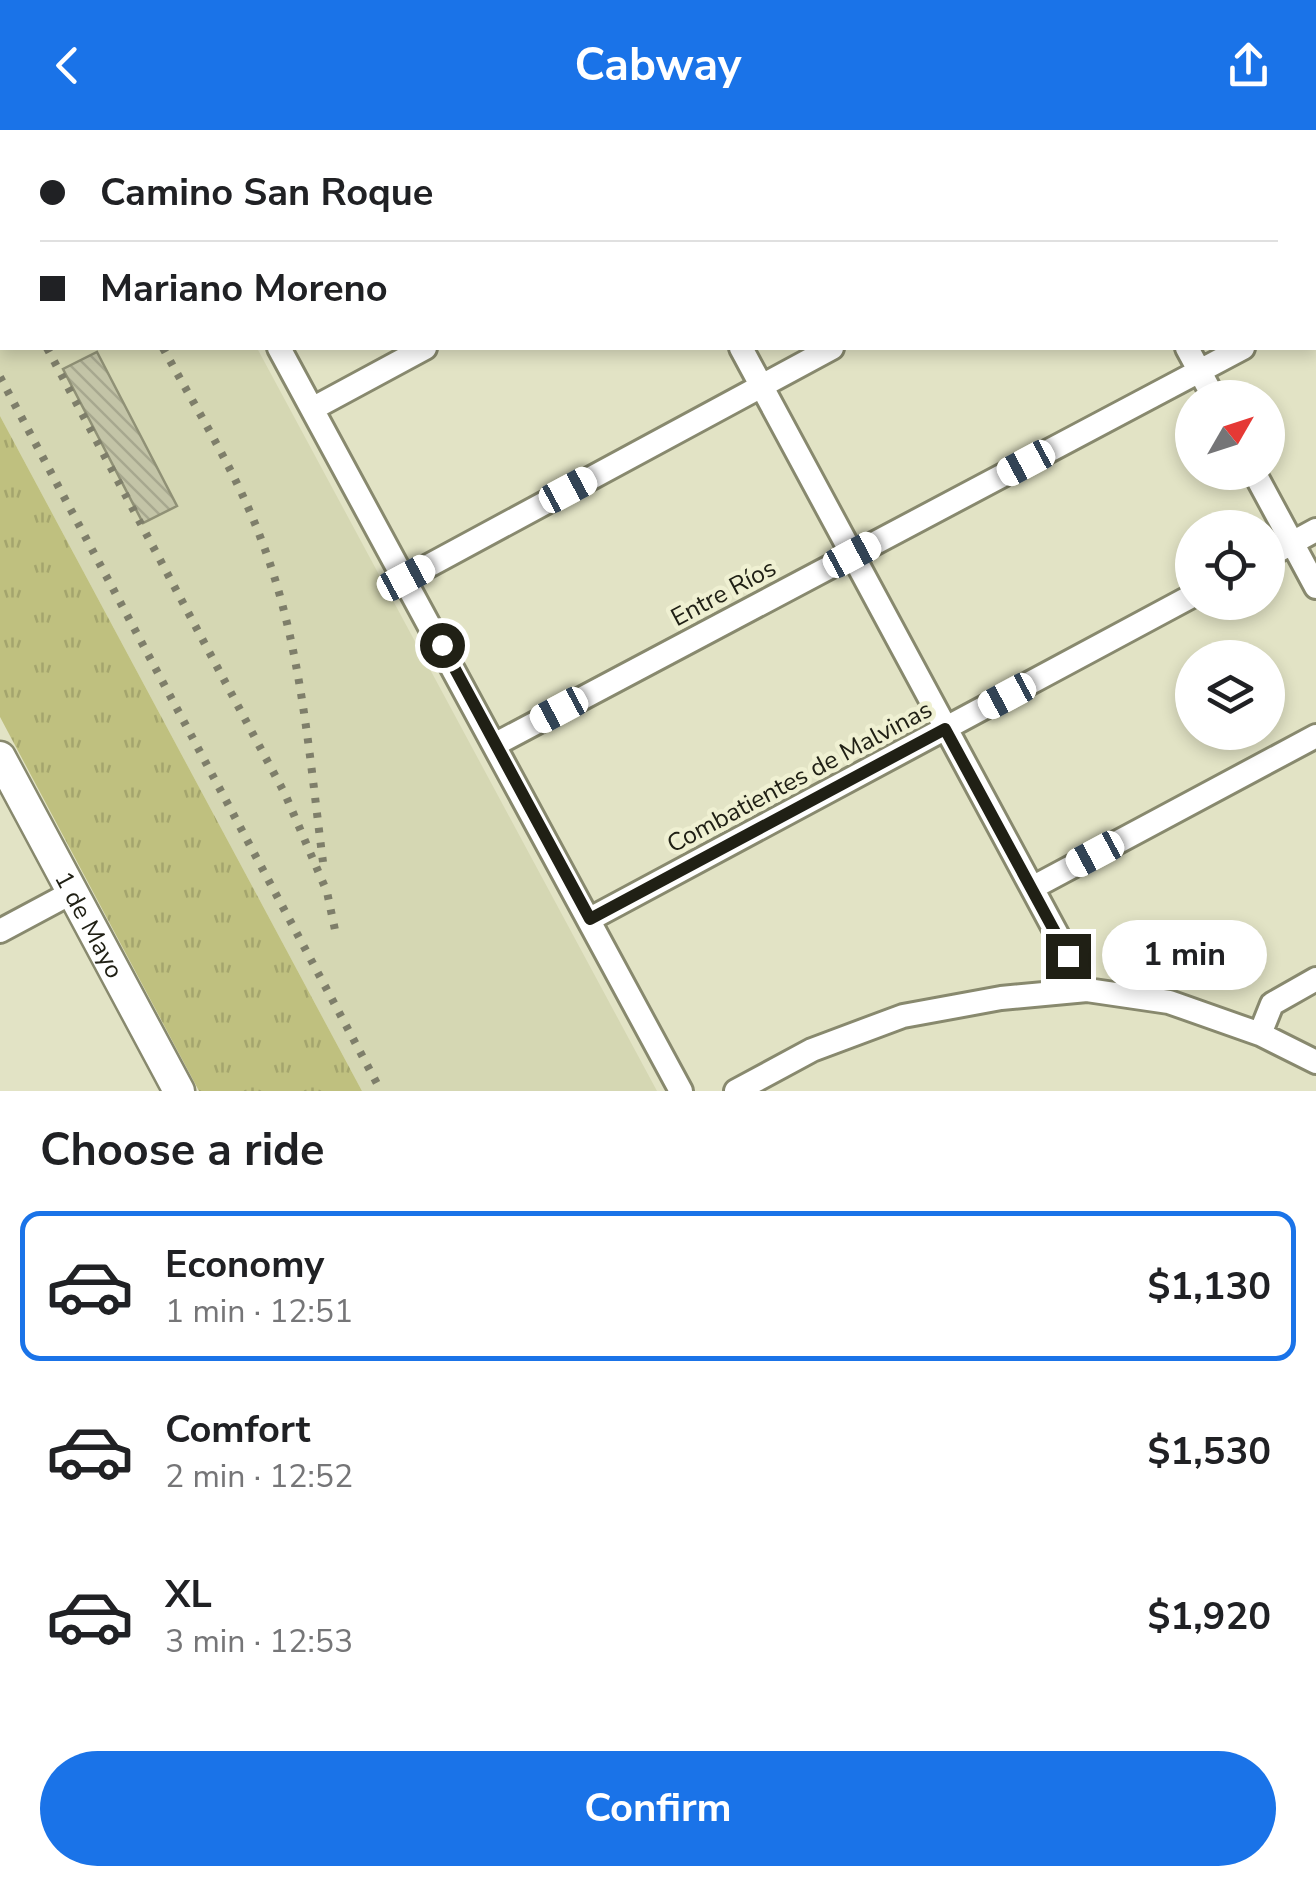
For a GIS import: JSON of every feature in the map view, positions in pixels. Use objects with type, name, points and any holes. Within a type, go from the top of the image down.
[{"type":"main road","name":"1 de Mayo","points":[[0,757],[179,1091]]},
{"type":"street","points":[[281,350],[682,1091]]},
{"type":"street","points":[[312,408],[421,350]]},
{"type":"street","points":[[742,350],[1087,990]]},
{"type":"street","points":[[406,578],[828,350]]},
{"type":"street","points":[[1188,350],[1205,380]]},
{"type":"street","name":"Entre Ríos","points":[[494,745],[1240,350]]},
{"type":"street","points":[[1264,490],[1316,587]]},
{"type":"street","points":[[1285,546],[1316,530]]},
{"type":"street","name":"Combatientes de Malvinas","points":[[590,919],[1175,605]]},
{"type":"street","points":[[1032,888],[1316,736]]},
{"type":"street","points":[[0,931],[71,894]]},
{"type":"street","points":[[1260,1034],[1272,1004],[1316,979]]},
{"type":"street","points":[[736,1091],[812,1050],[903,1016],[1002,998],[1087,990],[1169,1002],[1260,1034],[1316,1062]]},
{"type":"shaded area","points":[[0,350],[258,350],[657,1091],[362,1091],[0,416]]},
{"type":"green space","points":[[0,416],[362,1091],[199,1091],[0,717]]},
{"type":"building","points":[[97,352],[177,506],[143,523],[63,369]]},
{"type":"railway","points":[[48,350],[285,794],[327,892],[335,930]]},
{"type":"railway","points":[[164,350],[240,490],[275,578],[302,698],[323,862]]},
{"type":"railway","points":[[0,377],[381,1091]]},
{"type":"route","points":[[442,645],[590,919],[945,729],[1068,956]]}]
